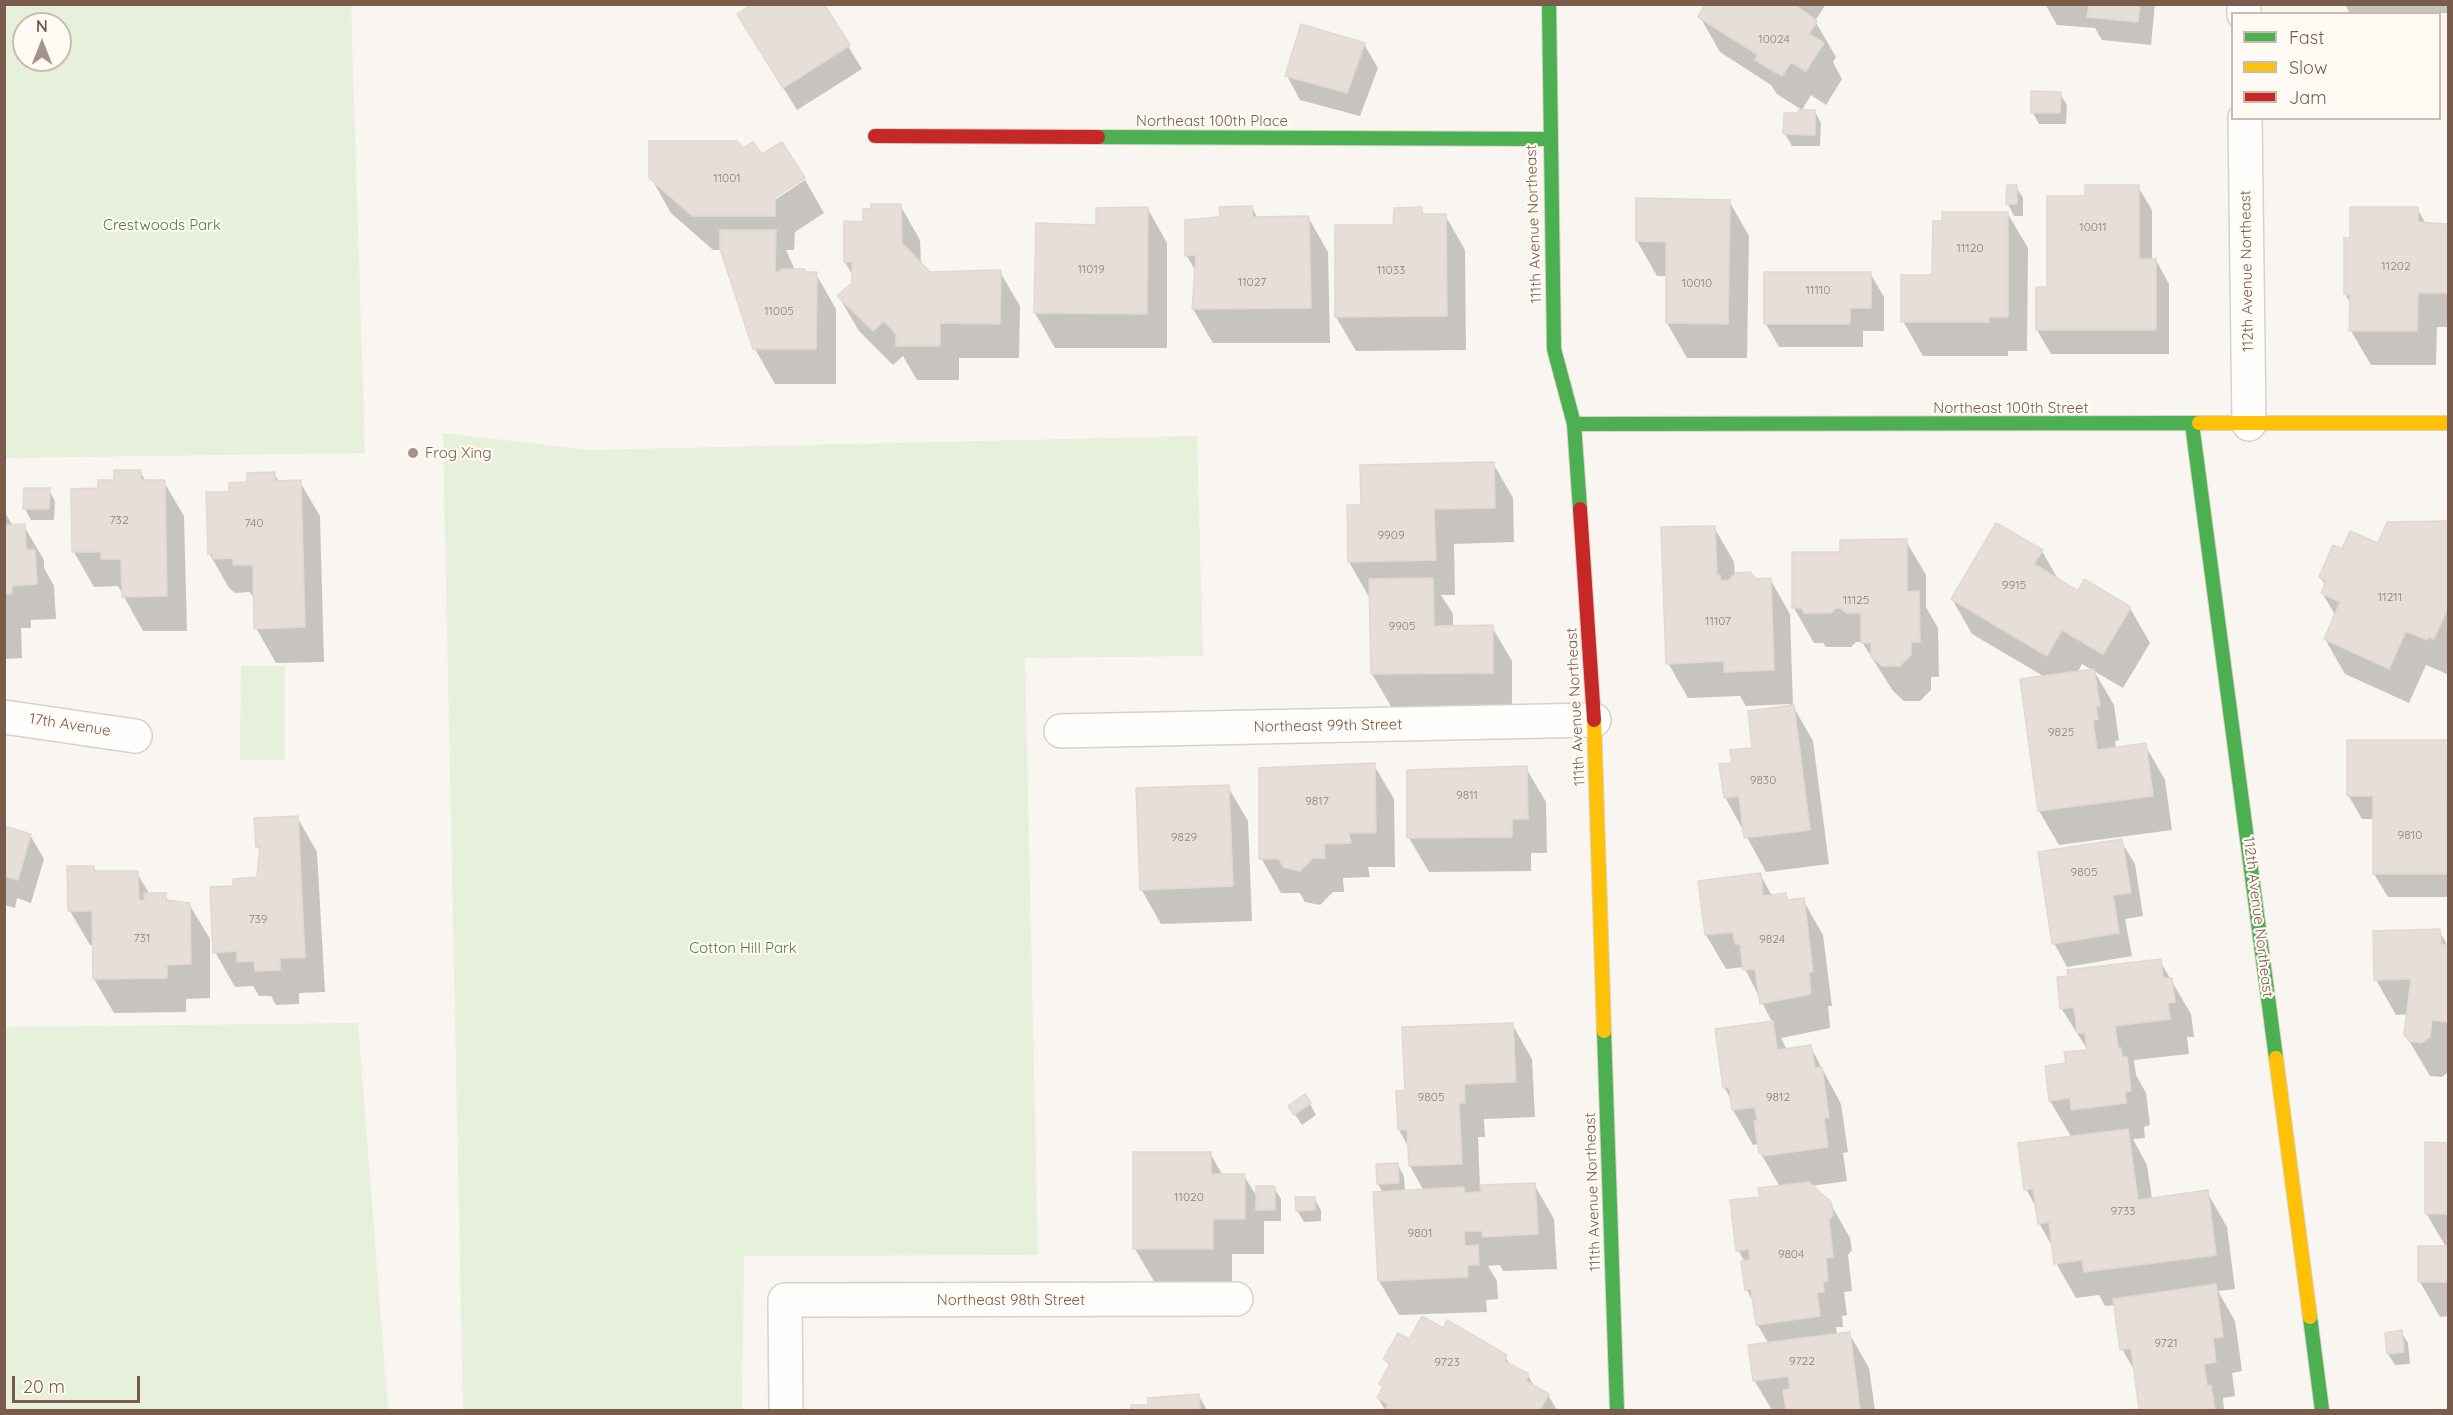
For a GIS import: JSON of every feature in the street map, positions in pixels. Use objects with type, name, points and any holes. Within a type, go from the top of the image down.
[{"type":"street","name":"111th Avenue Northeast","points":[[1549,4],[1549,139],[1554,350],[1574,424],[1594,720],[1617,1410]]},
{"type":"street","name":"112th Avenue Northeast","points":[[2245,120],[2249,424]]},
{"type":"street","name":"Northeast 100th Place","points":[[875,136],[1549,139]]},
{"type":"street","name":"Northeast 100th Street","points":[[1574,424],[2448,423]]},
{"type":"street","name":"112th Avenue Northeast","points":[[2192,424],[2322,1410]]},
{"type":"street","name":"17th Avenue","points":[[4,717],[135,736]]},
{"type":"street","name":"Northeast 99th Street","points":[[1061,731],[1594,720]]},
{"type":"street","name":"Northeast 98th Street","points":[[786,1410],[785,1300],[1236,1299]]},
{"type":"green space","name":"Crestwoods Park","points":[[4,5],[351,5],[365,453],[5,458]]},
{"type":"green space","name":"Cotton Hill Park","points":[[443,433],[591,450],[1197,436],[1203,656],[1025,658],[1038,1255],[744,1256],[742,1410],[463,1410]]},
{"type":"green space","points":[[241,666],[285,666],[285,760],[240,760]]},
{"type":"green space","points":[[358,1023],[388,1410],[5,1410],[5,1027]]},
{"type":"building","points":[[752,4],[824,4],[850,45],[783,88],[737,14]]},
{"type":"building","points":[[1705,4],[1794,4],[1817,21],[1809,34],[1824,43],[1806,71],[1791,62],[1782,76],[1755,60],[1758,55],[1698,17]]},
{"type":"building","points":[[2075,4],[2140,4],[2138,22],[2087,17],[2089,6]]},
{"type":"building","points":[[1301,24],[1365,43],[1347,93],[1285,76]]},
{"type":"building","points":[[2031,91],[2061,92],[2060,113],[2031,113]]},
{"type":"building","points":[[1798,110],[1815,110],[1815,135],[1783,134],[1784,113],[1798,113]]},
{"type":"building","points":[[649,141],[737,141],[743,148],[753,142],[762,154],[782,142],[805,178],[775,197],[775,216],[692,216],[649,178]]},
{"type":"building","points":[[2007,185],[2017,185],[2017,204],[2006,204]]},
{"type":"building","points":[[2085,185],[2139,185],[2139,259],[2156,259],[2156,330],[2036,330],[2036,287],[2047,287],[2047,196],[2085,196]]},
{"type":"building","points":[[1636,198],[1730,200],[1728,324],[1666,323],[1666,242],[1636,241]]},
{"type":"building","points":[[871,204],[901,204],[902,243],[930,272],[1001,270],[1000,324],[940,323],[940,346],[896,346],[896,334],[884,321],[873,331],[837,296],[852,283],[852,262],[844,262],[844,221],[863,222],[863,209],[871,209]]},
{"type":"building","points":[[1252,206],[1253,217],[1309,216],[1311,308],[1192,309],[1196,255],[1185,256],[1185,220],[1220,217],[1219,207]]},
{"type":"building","points":[[1148,207],[1147,314],[1034,313],[1036,223],[1096,225],[1096,208]]},
{"type":"building","points":[[1422,207],[1422,214],[1446,214],[1447,316],[1335,317],[1335,225],[1393,225],[1394,208]]},
{"type":"building","points":[[2350,207],[2418,207],[2418,222],[2448,224],[2448,293],[2418,293],[2417,331],[2349,331],[2350,295],[2344,294],[2344,238],[2350,238]]},
{"type":"building","points":[[1942,212],[2008,212],[2008,317],[1989,317],[1989,322],[1901,322],[1901,275],[1932,275],[1933,221],[1942,221]]},
{"type":"building","points":[[720,230],[776,230],[775,272],[780,272],[780,269],[805,269],[804,272],[817,272],[816,349],[753,349],[720,249]]},
{"type":"building","points":[[1764,272],[1871,272],[1871,308],[1850,308],[1850,324],[1764,324]]},
{"type":"building","points":[[1494,462],[1495,508],[1434,509],[1436,560],[1348,562],[1347,505],[1361,505],[1360,465]]},
{"type":"building","points":[[114,470],[141,470],[141,480],[165,480],[167,596],[122,597],[121,559],[101,559],[101,552],[72,552],[71,489],[98,488],[98,480],[114,480]]},
{"type":"building","points":[[275,472],[275,481],[301,480],[305,627],[254,629],[253,565],[233,565],[233,558],[213,559],[213,554],[208,554],[206,492],[229,492],[229,483],[247,482],[247,473]]},
{"type":"building","points":[[24,488],[50,488],[49,509],[23,509]]},
{"type":"building","points":[[2448,521],[2448,608],[2434,639],[2428,637],[2427,640],[2406,631],[2389,669],[2324,639],[2340,602],[2321,593],[2326,581],[2319,577],[2333,545],[2342,549],[2350,531],[2378,543],[2387,522]]},
{"type":"building","points":[[1996,523],[2043,550],[2034,564],[2078,591],[2084,579],[2131,607],[2103,654],[2062,630],[2047,656],[1951,599]]},
{"type":"building","points":[[25,524],[26,550],[35,550],[37,584],[12,586],[12,594],[4,594],[4,525]]},
{"type":"building","points":[[1715,526],[1717,575],[1720,575],[1721,581],[1729,580],[1736,573],[1750,572],[1756,579],[1771,578],[1774,670],[1724,672],[1724,661],[1666,664],[1661,527]]},
{"type":"building","points":[[1907,539],[1907,592],[1919,591],[1920,642],[1911,642],[1911,655],[1900,666],[1882,666],[1871,656],[1871,643],[1861,643],[1861,613],[1846,613],[1841,608],[1836,608],[1831,613],[1804,613],[1802,608],[1792,608],[1792,552],[1840,552],[1840,540]]},
{"type":"building","points":[[1433,578],[1434,626],[1493,625],[1493,673],[1371,674],[1369,579]]},
{"type":"building","points":[[2094,669],[2100,706],[2096,707],[2098,719],[2093,720],[2097,750],[2146,743],[2153,796],[2038,811],[2020,679]]},
{"type":"building","points":[[1794,705],[1810,830],[1744,838],[1739,796],[1724,798],[1719,764],[1732,763],[1730,750],[1752,748],[1748,711]]},
{"type":"building","points":[[2347,740],[2448,740],[2446,874],[2373,874],[2373,796],[2347,796]]},
{"type":"building","points":[[1375,763],[1376,833],[1349,833],[1351,843],[1324,844],[1325,858],[1313,858],[1300,871],[1283,867],[1279,859],[1259,859],[1259,768]]},
{"type":"building","points":[[1527,766],[1528,819],[1512,819],[1512,837],[1407,838],[1407,770]]},
{"type":"building","points":[[1229,785],[1233,886],[1140,890],[1136,788]]},
{"type":"building","points":[[298,816],[305,958],[280,958],[280,970],[255,971],[254,961],[237,962],[237,951],[213,953],[210,887],[233,886],[233,879],[257,877],[260,846],[256,847],[254,818]]},
{"type":"building","points":[[4,826],[31,834],[18,880],[4,876]]},
{"type":"building","points":[[2122,839],[2131,893],[2113,895],[2119,933],[2052,944],[2038,852]]},
{"type":"building","points":[[67,866],[94,866],[94,871],[138,871],[139,900],[145,900],[144,893],[166,893],[166,900],[190,903],[191,964],[167,965],[167,978],[93,979],[92,911],[68,911]]},
{"type":"building","points":[[1761,873],[1763,896],[1786,893],[1787,900],[1804,898],[1813,972],[1809,972],[1811,994],[1760,1004],[1755,969],[1743,970],[1740,944],[1735,944],[1733,932],[1705,935],[1698,881]]},
{"type":"building","points":[[2440,929],[2441,944],[2448,945],[2448,1022],[2432,1020],[2430,1037],[2421,1043],[2409,1041],[2404,1034],[2411,979],[2374,980],[2373,931]]},
{"type":"building","points":[[2161,959],[2163,978],[2172,978],[2175,1002],[2168,1003],[2170,1019],[2115,1026],[2118,1048],[2121,1048],[2122,1057],[2127,1057],[2131,1091],[2125,1092],[2126,1103],[2071,1110],[2070,1098],[2049,1101],[2045,1066],[2066,1063],[2064,1052],[2087,1050],[2085,1033],[2077,1033],[2074,1007],[2060,1009],[2057,977],[2068,976],[2067,970]]},
{"type":"building","points":[[1773,1021],[1777,1050],[1811,1045],[1815,1068],[1822,1067],[1829,1118],[1824,1118],[1828,1147],[1762,1156],[1762,1152],[1759,1153],[1754,1121],[1757,1120],[1755,1107],[1732,1110],[1729,1087],[1723,1088],[1715,1029]]},
{"type":"building","points":[[1513,1023],[1516,1082],[1464,1084],[1465,1103],[1459,1103],[1462,1164],[1409,1166],[1407,1130],[1398,1130],[1396,1091],[1405,1091],[1402,1027]]},
{"type":"building","points":[[1305,1094],[1311,1103],[1294,1115],[1288,1106]]},
{"type":"building","points":[[2128,1129],[2138,1200],[2208,1190],[2216,1255],[2084,1272],[2082,1260],[2054,1264],[2049,1222],[2038,1224],[2033,1189],[2024,1190],[2018,1143]]},
{"type":"building","points":[[2425,1142],[2448,1143],[2448,1214],[2425,1214]]},
{"type":"building","points":[[1133,1152],[1211,1152],[1211,1174],[1245,1174],[1245,1219],[1213,1219],[1213,1249],[1133,1249]]},
{"type":"building","points":[[1398,1163],[1399,1183],[1377,1184],[1376,1164]]},
{"type":"building","points":[[1809,1182],[1831,1202],[1833,1215],[1829,1220],[1833,1257],[1826,1258],[1828,1281],[1823,1282],[1824,1292],[1817,1293],[1820,1316],[1756,1325],[1751,1289],[1745,1290],[1741,1261],[1750,1260],[1749,1249],[1736,1251],[1730,1200],[1760,1197],[1758,1188]]},
{"type":"building","points":[[1535,1183],[1538,1234],[1482,1237],[1482,1231],[1464,1231],[1465,1246],[1478,1245],[1479,1265],[1467,1265],[1468,1277],[1378,1281],[1373,1192],[1464,1187],[1464,1193],[1481,1192],[1480,1185]]},
{"type":"building","points":[[1256,1186],[1275,1186],[1275,1210],[1256,1210]]},
{"type":"building","points":[[1295,1197],[1315,1197],[1315,1210],[1296,1211]]},
{"type":"building","points":[[2418,1246],[2448,1246],[2448,1282],[2418,1282]]},
{"type":"building","points":[[2216,1284],[2223,1337],[2213,1338],[2216,1362],[2204,1364],[2207,1386],[2211,1385],[2215,1410],[2139,1410],[2131,1348],[2120,1350],[2113,1299]]},
{"type":"building","points":[[1422,1316],[1443,1328],[1447,1320],[1507,1355],[1504,1361],[1529,1374],[1526,1381],[1549,1394],[1540,1410],[1385,1410],[1388,1404],[1377,1398],[1383,1386],[1379,1384],[1390,1364],[1383,1359],[1398,1333],[1409,1339]]},
{"type":"building","points":[[2402,1330],[2404,1352],[2387,1354],[2385,1333]]},
{"type":"building","points":[[1850,1332],[1860,1410],[1786,1410],[1783,1390],[1790,1389],[1788,1376],[1753,1381],[1748,1345]]},
{"type":"building","points":[[1199,1394],[1200,1410],[1131,1410],[1131,1405],[1148,1405],[1148,1398]]},
{"type":"traffic: fast","points":[[1549,4],[1554,349],[1574,424],[1580,509]]},
{"type":"traffic: fast","points":[[1098,137],[1549,139]]},
{"type":"traffic: fast","points":[[1574,424],[2199,423]]},
{"type":"traffic: fast","points":[[2192,424],[2276,1058]]},
{"type":"traffic: fast","points":[[1604,1031],[1617,1410]]},
{"type":"traffic: fast","points":[[2310,1317],[2322,1410]]},
{"type":"traffic: slow","points":[[2199,423],[2448,423]]},
{"type":"traffic: slow","points":[[1594,720],[1604,1031]]},
{"type":"traffic: slow","points":[[2276,1058],[2310,1317]]},
{"type":"traffic: jam","points":[[875,136],[1098,137]]},
{"type":"traffic: jam","points":[[1580,509],[1594,720]]},
{"type":"place","name":"Frog Xing","points":[[413,453]]}]
